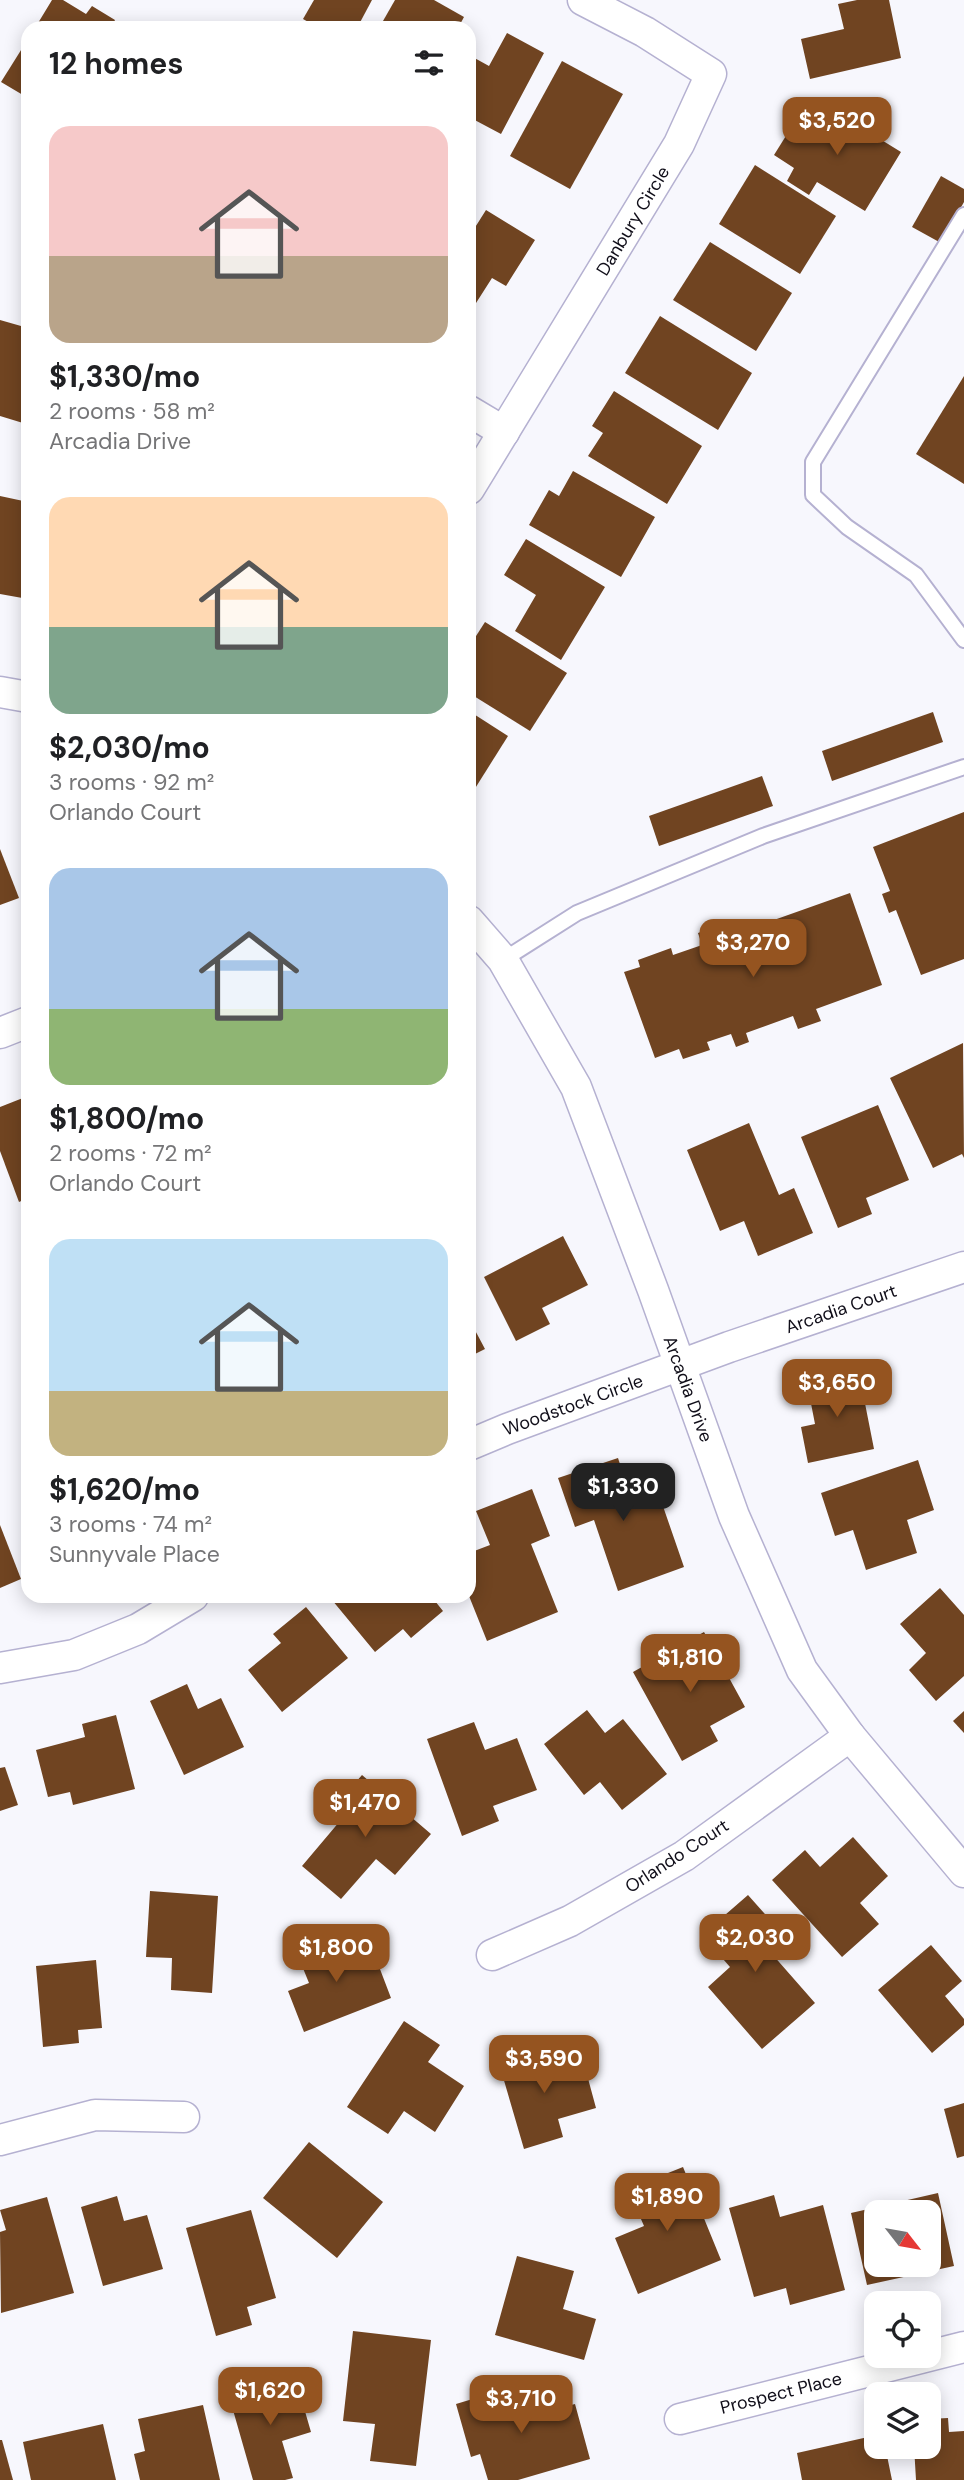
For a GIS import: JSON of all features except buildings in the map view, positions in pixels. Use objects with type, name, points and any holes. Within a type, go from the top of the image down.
[{"type":"street","name":"Danbury Circle","points":[[476,478],[679,144],[711,74],[645,32],[583,0]]},
{"type":"street","points":[[476,415],[504,432]]},
{"type":"street","points":[[0,692],[21,696]]},
{"type":"street","name":"Arcadia Drive","points":[[476,929],[503,960],[576,1087],[734,1516],[802,1670],[850,1735],[964,1872]]},
{"type":"street","points":[[0,1033],[21,1025]]},
{"type":"street","name":"Arcadia Court","points":[[679,1366],[964,1267]]},
{"type":"street","name":"Woodstock Circle","points":[[476,1442],[679,1366]]},
{"type":"street","points":[[0,1668],[74,1655],[138,1629],[181,1603]]},
{"type":"street","name":"Orlando Court","points":[[492,1955],[570,1921],[684,1856],[850,1735]]},
{"type":"street","points":[[0,2140],[96,2115],[184,2116]]},
{"type":"street","name":"Prospect Place","points":[[680,2419],[964,2347]]},
{"type":"lane","points":[[964,215],[813,461],[813,495],[846,527],[916,575],[964,639]]},
{"type":"lane","points":[[503,960],[577,913],[763,836],[964,767]]}]
